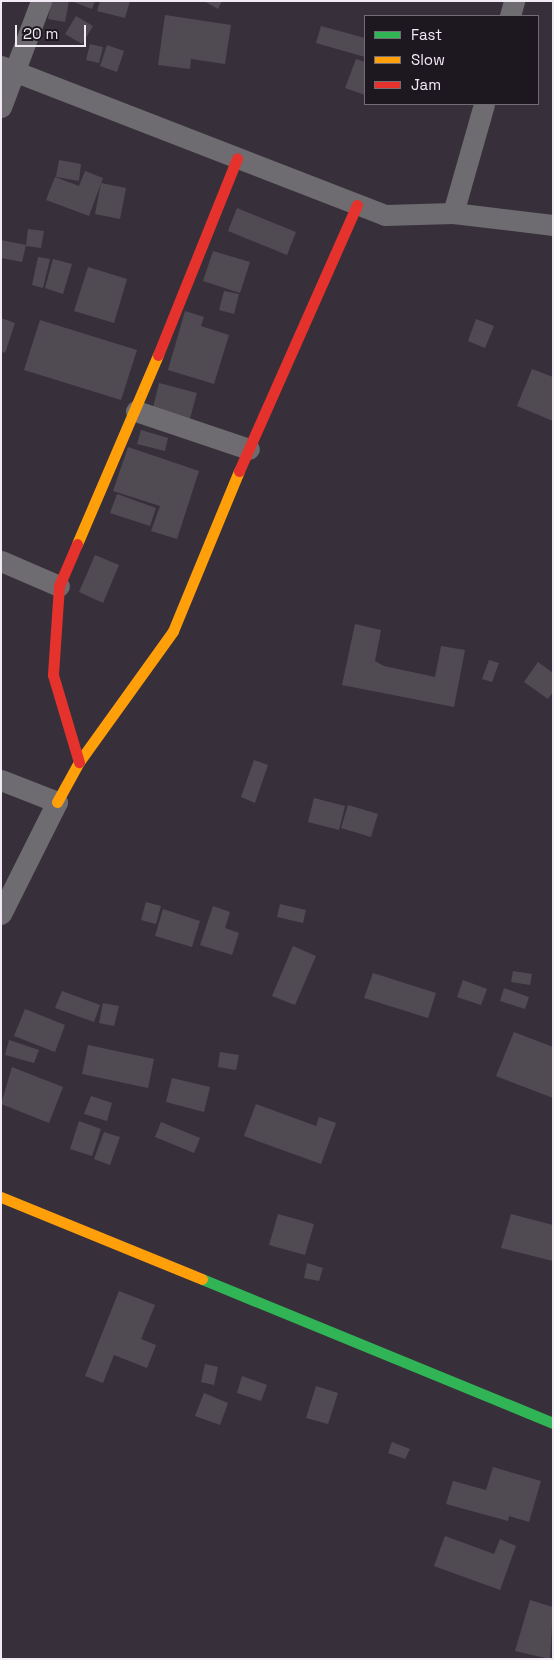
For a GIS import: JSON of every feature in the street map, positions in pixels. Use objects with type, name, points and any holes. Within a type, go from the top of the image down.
[{"type":"street","points":[[1,107],[8,68],[41,1]]},
{"type":"street","points":[[510,15],[514,1]]},
{"type":"street","points":[[8,68],[384,215],[453,213],[553,226]]},
{"type":"street","points":[[453,213],[484,105]]},
{"type":"street","points":[[79,762],[53,675],[59,586],[136,411],[237,158]]},
{"type":"street","points":[[1,914],[79,762],[174,631],[249,449],[357,205]]},
{"type":"street","points":[[136,411],[249,449]]},
{"type":"street","points":[[1,561],[59,586]]},
{"type":"street","points":[[1,780],[57,802]]},
{"type":"street","points":[[1,1197],[553,1424]]},
{"type":"building","points":[[51,1],[69,1],[65,22],[48,19]]},
{"type":"building","points":[[71,1],[95,1],[92,9]]},
{"type":"building","points":[[100,1],[130,1],[125,18],[97,11]]},
{"type":"building","points":[[204,1],[222,1],[218,9]]},
{"type":"building","points":[[165,15],[231,25],[225,64],[191,59],[190,69],[158,65]]},
{"type":"building","points":[[76,16],[93,26],[82,44],[65,34]]},
{"type":"building","points":[[321,26],[364,38],[364,57],[316,43]]},
{"type":"building","points":[[90,44],[103,47],[99,63],[86,60]]},
{"type":"building","points":[[107,45],[124,51],[117,72],[100,66]]},
{"type":"building","points":[[356,59],[364,62],[364,95],[345,88]]},
{"type":"building","points":[[59,160],[81,164],[79,181],[56,177]]},
{"type":"building","points":[[85,171],[103,178],[89,216],[46,200],[55,177],[79,186]]},
{"type":"building","points":[[101,183],[126,188],[120,219],[95,214]]},
{"type":"building","points":[[237,208],[296,232],[287,255],[228,231]]},
{"type":"building","points":[[28,229],[44,231],[41,248],[26,246]]},
{"type":"building","points":[[1,240],[26,245],[22,262],[1,258]]},
{"type":"building","points":[[213,251],[250,262],[240,293],[203,281]]},
{"type":"building","points":[[38,257],[50,259],[43,288],[32,285]]},
{"type":"building","points":[[53,259],[72,264],[63,294],[45,288]]},
{"type":"building","points":[[88,267],[127,279],[114,323],[74,311]]},
{"type":"building","points":[[224,291],[239,294],[234,314],[219,310]]},
{"type":"building","points":[[185,311],[204,317],[201,326],[229,335],[214,384],[168,370]]},
{"type":"building","points":[[1,318],[15,323],[5,353],[1,351]]},
{"type":"building","points":[[476,319],[494,326],[485,348],[468,341]]},
{"type":"building","points":[[40,320],[137,350],[121,400],[24,370]]},
{"type":"building","points":[[532,369],[553,377],[553,421],[517,406]]},
{"type":"building","points":[[159,383],[197,393],[189,422],[152,412]]},
{"type":"building","points":[[141,430],[168,438],[165,451],[137,444]]},
{"type":"building","points":[[128,447],[199,471],[177,539],[151,531],[160,506],[113,491]]},
{"type":"building","points":[[117,494],[156,508],[150,526],[110,513]]},
{"type":"building","points":[[95,555],[119,565],[103,603],[79,592]]},
{"type":"building","points":[[355,624],[381,630],[375,661],[384,666],[435,677],[441,646],[465,650],[454,707],[342,685]]},
{"type":"building","points":[[489,660],[499,663],[492,682],[482,679]]},
{"type":"building","points":[[538,662],[553,673],[553,692],[548,699],[524,682]]},
{"type":"building","points":[[254,760],[268,765],[255,803],[241,797]]},
{"type":"building","points":[[314,798],[345,806],[339,830],[308,822]]},
{"type":"building","points":[[348,805],[378,814],[371,837],[341,828]]},
{"type":"building","points":[[146,902],[161,906],[156,924],[141,920]]},
{"type":"building","points":[[280,904],[306,910],[303,923],[277,917]]},
{"type":"building","points":[[213,906],[230,912],[225,928],[239,933],[232,955],[200,945]]},
{"type":"building","points":[[163,909],[200,921],[192,947],[155,936]]},
{"type":"building","points":[[293,946],[316,956],[295,1005],[272,996]]},
{"type":"building","points":[[513,971],[532,974],[530,985],[511,982]]},
{"type":"building","points":[[373,973],[436,993],[428,1018],[364,998]]},
{"type":"building","points":[[463,980],[487,989],[481,1005],[457,997]]},
{"type":"building","points":[[504,988],[529,997],[525,1009],[500,1001]]},
{"type":"building","points":[[62,991],[100,1005],[94,1022],[55,1008]]},
{"type":"building","points":[[103,1003],[119,1006],[114,1026],[99,1023]]},
{"type":"building","points":[[25,1009],[65,1025],[55,1052],[14,1036]]},
{"type":"building","points":[[514,1032],[553,1047],[553,1098],[496,1076]]},
{"type":"building","points":[[9,1040],[39,1050],[34,1063],[5,1055]]},
{"type":"building","points":[[88,1045],[154,1059],[148,1088],[82,1074]]},
{"type":"building","points":[[220,1052],[239,1055],[236,1070],[218,1067]]},
{"type":"building","points":[[12,1067],[63,1087],[49,1123],[1,1104]]},
{"type":"building","points":[[172,1078],[210,1087],[204,1112],[166,1102]]},
{"type":"building","points":[[91,1096],[112,1103],[107,1121],[84,1114]]},
{"type":"building","points":[[256,1104],[316,1126],[319,1117],[336,1123],[321,1164],[244,1136]]},
{"type":"building","points":[[79,1121],[101,1129],[92,1156],[70,1149]]},
{"type":"building","points":[[161,1122],[200,1138],[194,1153],[155,1137]]},
{"type":"building","points":[[104,1132],[120,1137],[110,1165],[94,1159]]},
{"type":"building","points":[[278,1214],[314,1224],[305,1255],[269,1245]]},
{"type":"building","points":[[511,1214],[553,1225],[553,1261],[501,1248]]},
{"type":"building","points":[[307,1263],[323,1268],[319,1281],[304,1278]]},
{"type":"building","points":[[119,1291],[155,1305],[141,1339],[156,1345],[147,1368],[114,1355],[103,1383],[85,1376]]},
{"type":"building","points":[[205,1364],[218,1367],[214,1385],[201,1382]]},
{"type":"building","points":[[242,1376],[267,1385],[261,1401],[237,1393]]},
{"type":"building","points":[[316,1386],[338,1393],[328,1424],[306,1418]]},
{"type":"building","points":[[204,1393],[228,1403],[220,1425],[195,1416]]},
{"type":"building","points":[[392,1442],[410,1449],[405,1459],[388,1453]]},
{"type":"building","points":[[493,1467],[541,1481],[529,1522],[509,1516],[508,1521],[446,1504],[453,1481],[486,1490]]},
{"type":"building","points":[[445,1536],[494,1554],[500,1539],[516,1546],[500,1590],[434,1566]]},
{"type":"building","points":[[530,1600],[553,1607],[550,1659],[515,1651]]},
{"type":"traffic: fast","points":[[202,1279],[553,1423]]},
{"type":"traffic: slow","points":[[77,544],[158,355]]},
{"type":"traffic: slow","points":[[57,802],[79,762],[173,631],[239,471]]},
{"type":"traffic: slow","points":[[1,1197],[202,1279]]},
{"type":"traffic: jam","points":[[158,355],[237,158]]},
{"type":"traffic: jam","points":[[239,471],[357,205]]},
{"type":"traffic: jam","points":[[77,544],[59,586],[53,675],[79,762]]}]
